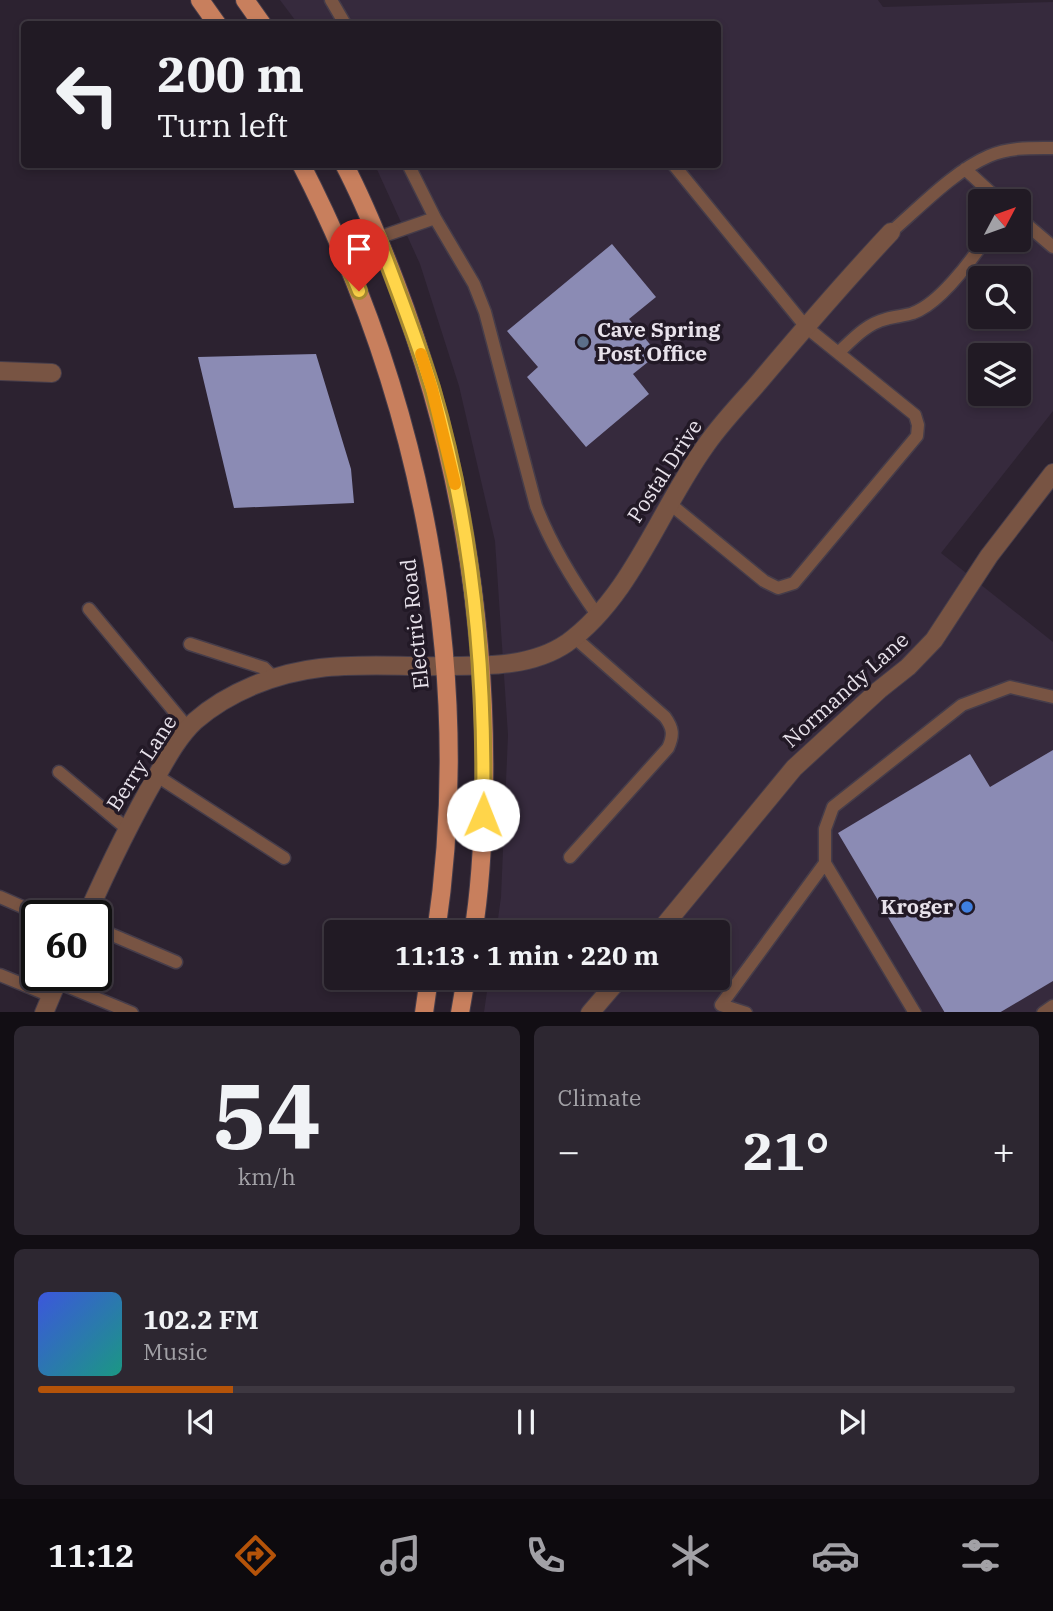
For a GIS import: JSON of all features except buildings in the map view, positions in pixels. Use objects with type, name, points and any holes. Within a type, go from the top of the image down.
[{"type":"main road","points":[[200,0],[215,21]]},
{"type":"main road","points":[[245,0],[260,21]]},
{"type":"main road","name":"Electric Road","points":[[304,168],[342,250],[374,332],[398,406],[435,573],[445,666],[448,735],[446,825],[437,920]]},
{"type":"main road","points":[[346,168],[378,238],[412,326],[432,389],[465,536],[481,666],[484,745],[482,838],[474,920]]},
{"type":"main road","points":[[424,1012],[427,990]]},
{"type":"main road","points":[[460,1012],[464,990]]},
{"type":"street","name":"Postal Drive","points":[[445,666],[510,664],[537,657],[563,645],[598,616],[617,591],[705,446],[891,232]]},
{"type":"street","points":[[0,371],[52,373]]},
{"type":"street","name":"Normandy Lane","points":[[669,920],[794,768],[908,667],[934,640],[989,556],[1053,474]]},
{"type":"street","name":"Berry Lane","points":[[94,900],[126,828],[174,746],[188,729],[215,705],[239,692],[317,668],[352,665],[388,668],[445,666]]},
{"type":"street","points":[[591,1012],[610,990]]},
{"type":"lane","points":[[331,0],[343,21]]},
{"type":"lane","points":[[891,232],[965,169],[990,155],[1011,149],[1053,148]]},
{"type":"lane","points":[[410,168],[435,218],[474,284],[485,312],[536,506],[548,536],[567,572],[598,616]]},
{"type":"lane","points":[[669,503],[764,581],[778,588],[794,583],[917,436],[918,425],[915,415],[806,327],[676,168]]},
{"type":"lane","points":[[965,169],[987,189]]},
{"type":"lane","points":[[342,250],[435,218]]},
{"type":"lane","points":[[1031,229],[1053,247]]},
{"type":"lane","points":[[838,353],[868,325],[915,313],[940,295],[976,252]]},
{"type":"lane","points":[[89,608],[188,729]]},
{"type":"lane","points":[[570,857],[668,748],[673,738],[672,727],[665,717],[574,637]]},
{"type":"lane","points":[[190,644],[264,668],[275,679]]},
{"type":"lane","points":[[914,1012],[825,863],[825,829],[833,807],[962,705],[1010,687],[1053,697]]},
{"type":"lane","points":[[60,772],[126,828]]},
{"type":"lane","points":[[157,776],[284,858]]},
{"type":"lane","points":[[743,1012],[721,1005],[825,863]]},
{"type":"lane","points":[[0,897],[21,906]]},
{"type":"lane","points":[[112,935],[176,962]]},
{"type":"lane","points":[[0,975],[128,1012]]},
{"type":"shaded area","points":[[280,0],[878,0],[883,7],[1053,2],[1053,411],[941,553],[1053,642],[1053,1012],[484,1012],[487,990],[730,990],[730,920],[498,920],[508,735],[495,541],[459,386],[420,264],[376,168],[721,168],[721,21],[296,21]]},
{"type":"slow traffic","points":[[421,354],[455,484]]},
{"type":"place","name":"Cave Spring Post Office","points":[[583,342]]},
{"type":"place","name":"Kroger","points":[[967,907]]},
{"type":"route","points":[[359,291],[342,250],[378,238],[412,326],[432,389],[465,536],[481,666],[483,815]]}]
